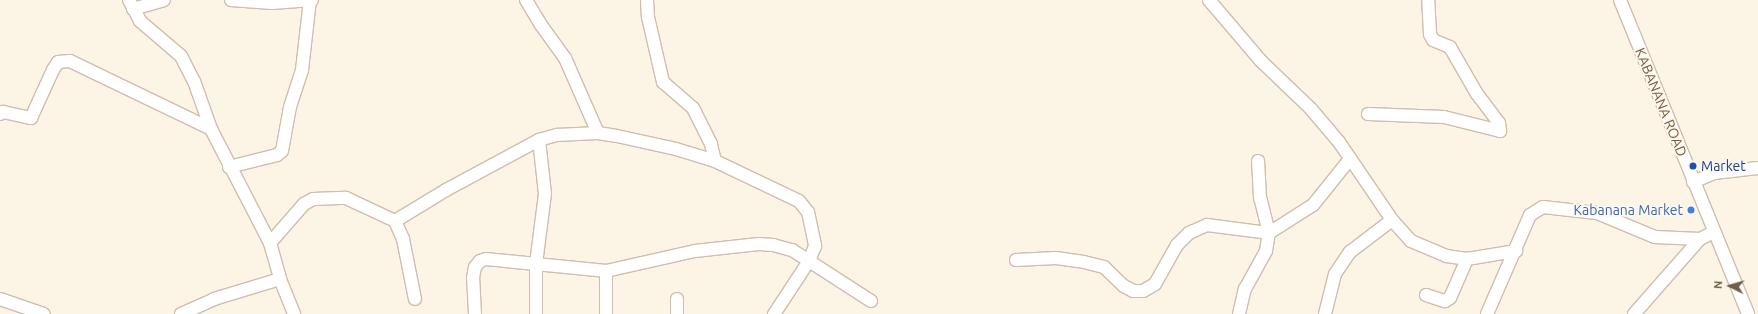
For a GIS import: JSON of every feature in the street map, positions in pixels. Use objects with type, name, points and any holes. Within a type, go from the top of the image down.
[{"type":"street","points":[[164,0],[131,4],[140,21],[181,56],[194,81],[211,129],[229,167],[245,191],[270,242],[280,279],[294,314]]},
{"type":"street","points":[[229,167],[277,155],[282,151],[290,107],[302,70],[311,0],[231,0]]},
{"type":"street","points":[[526,0],[541,26],[565,58],[598,133]]},
{"type":"street","points":[[647,0],[648,17],[664,82],[693,108],[711,144],[715,161]]},
{"type":"street","points":[[1209,0],[1261,61],[1311,109],[1350,159],[1392,220],[1411,241],[1425,249],[1446,256],[1467,259],[1516,251]]},
{"type":"street","points":[[1368,114],[1444,117],[1500,131],[1499,123],[1477,94],[1450,47],[1433,40],[1430,34],[1428,0]]},
{"type":"street","name":"KABANANA ROAD","points":[[1620,0],[1748,314]]},
{"type":"street","points":[[0,114],[3,112],[31,118],[52,70],[58,62],[70,61],[211,129]]},
{"type":"street","points":[[395,221],[446,190],[539,140],[558,135],[598,133],[676,149],[715,161],[798,201],[808,212],[815,246],[809,261],[784,303],[774,314]]},
{"type":"street","points":[[536,314],[536,264],[545,194],[539,140]]},
{"type":"street","points":[[1016,260],[1056,258],[1084,262],[1104,267],[1124,286],[1133,291],[1143,291],[1155,284],[1177,245],[1197,229],[1207,225],[1269,233],[1313,205],[1350,159]]},
{"type":"street","points":[[1239,314],[1245,289],[1266,251],[1269,233],[1260,198],[1258,161]]},
{"type":"street","points":[[1693,182],[1714,173],[1758,168]]},
{"type":"street","points":[[270,242],[304,204],[313,199],[346,198],[395,221],[404,239],[415,299]]},
{"type":"street","points":[[1487,314],[1516,251],[1530,215],[1543,206],[1597,213],[1655,237],[1700,239]]},
{"type":"street","points":[[1325,314],[1335,274],[1350,252],[1392,220]]},
{"type":"street","points":[[1634,314],[1700,239],[1714,232]]},
{"type":"street","points":[[475,314],[473,278],[480,261],[490,259],[606,271],[695,251],[759,244],[773,245],[792,250],[871,301]]},
{"type":"street","points":[[1426,295],[1445,301],[1450,298],[1467,259]]},
{"type":"street","points":[[606,271],[606,314]]},
{"type":"street","points":[[180,314],[214,299],[280,279]]},
{"type":"street","points":[[0,299],[44,314]]},
{"type":"street","points":[[677,299],[677,314]]},
{"type":"place","name":"Market","points":[[1693,166]]},
{"type":"place","name":"Kabanana Market","points":[[1691,210]]}]
